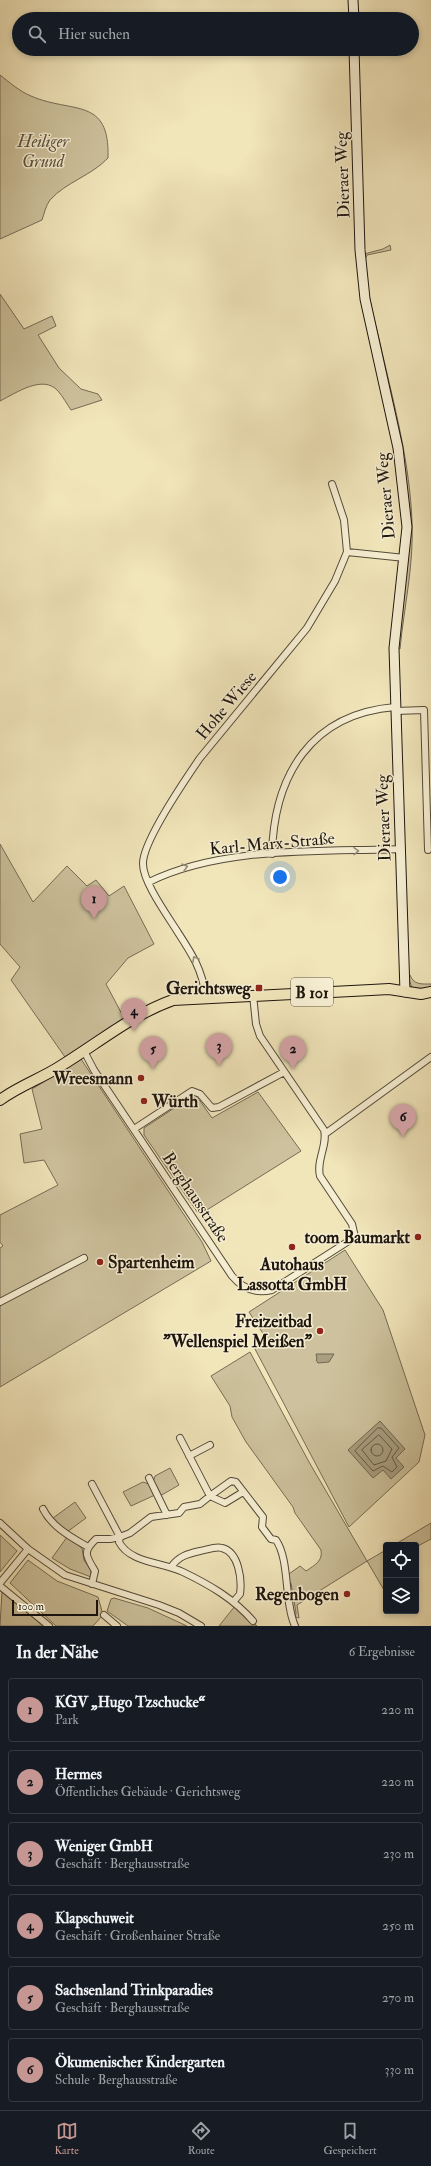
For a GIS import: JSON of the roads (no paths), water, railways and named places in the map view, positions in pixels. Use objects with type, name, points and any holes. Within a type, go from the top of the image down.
[{"type":"main road","points":[[353,0],[354,12]]},
{"type":"main road","name":"Dieraer Weg","points":[[354,56],[359,236],[363,285],[398,448],[407,527],[405,558],[394,648],[405,992]]},
{"type":"main road","name":"B 101","points":[[0,1100],[14,1089],[48,1074],[123,1024],[156,1006],[173,1000],[206,997],[371,990],[429,993]]},
{"type":"street","points":[[332,484],[344,520],[347,552],[405,558]]},
{"type":"street","name":"Hohe Wiese","points":[[206,997],[198,963],[149,882],[144,869],[144,856],[170,804],[200,758],[307,628],[320,608],[347,552]]},
{"type":"street","points":[[272,854],[273,829],[279,804],[287,781],[304,751],[331,726],[342,720],[374,708],[424,710],[428,850]]},
{"type":"street","name":"Karl-Marx-Straße","points":[[149,882],[173,871],[201,863],[272,854],[401,849]]},
{"type":"street","points":[[253,995],[258,1031],[325,1134],[431,1057]]},
{"type":"street","name":"Berghausstraße","points":[[84,1051],[94,1070],[232,1276],[242,1286],[260,1292],[272,1290],[355,1237],[349,1219],[320,1176],[319,1167],[325,1134]]},
{"type":"street","points":[[134,1129],[192,1091],[200,1094],[212,1108],[219,1107],[284,1072]]},
{"type":"street","points":[[0,1302],[84,1258]]},
{"type":"street","points":[[180,1438],[210,1496],[225,1503],[243,1492]]},
{"type":"street","points":[[189,1456],[210,1445]]},
{"type":"street","points":[[149,1478],[167,1515]]},
{"type":"street","points":[[92,1584],[95,1571],[86,1557],[88,1547],[96,1539],[110,1539],[130,1533],[151,1517],[179,1513],[184,1507],[200,1504],[231,1481],[236,1482],[263,1517],[262,1527],[271,1539],[276,1540],[282,1549],[284,1573],[295,1626]]},
{"type":"street","points":[[92,1484],[120,1537],[119,1542],[123,1549],[132,1556],[171,1567],[234,1601],[254,1621]]},
{"type":"street","points":[[43,1509],[48,1518],[68,1535],[88,1547]]},
{"type":"street","points":[[0,1523],[28,1549],[65,1575],[159,1604],[179,1613],[201,1626]]},
{"type":"street","points":[[171,1567],[182,1556],[216,1547],[224,1548],[232,1557],[238,1568],[241,1587],[240,1594],[234,1601]]},
{"type":"street","points":[[28,1549],[0,1584],[49,1626]]},
{"type":"street","points":[[104,1615],[117,1626]]},
{"type":"water","points":[[316,1354],[334,1354],[329,1362],[318,1363],[316,1360]]},
{"type":"water","points":[[380,1421],[405,1449],[396,1458],[404,1467],[391,1479],[383,1470],[373,1478],[348,1450]]},
{"type":"place","name":"KGV „Hugo Tzschucke“","points":[[94,919]]},
{"type":"place","name":"Gerichtsweg","points":[[259,988]]},
{"type":"place","name":"Klapschuweit","points":[[134,1031]]},
{"type":"place","name":"Weniger GmbH","points":[[219,1066]]},
{"type":"place","name":"Sachsenland Trinkparadies","points":[[153,1069]]},
{"type":"place","name":"Hermes","points":[[293,1069]]},
{"type":"place","name":"Wreesmann","points":[[141,1078]]},
{"type":"place","name":"Würth","points":[[144,1101]]},
{"type":"place","name":"Ökumenischer Kindergarten","points":[[403,1137]]},
{"type":"place","name":"toom Baumarkt","points":[[418,1237]]},
{"type":"place","name":"Autohaus Lassotta GmbH","points":[[292,1247]]},
{"type":"place","name":"Spartenheim","points":[[100,1262]]},
{"type":"place","name":"Freizeitbad \"Wellenspiel Meißen\"","points":[[320,1331]]},
{"type":"place","name":"Regenbogen","points":[[347,1594]]},
{"type":"park label","name":"Heiliger Grund","points":[[43,151]]}]
